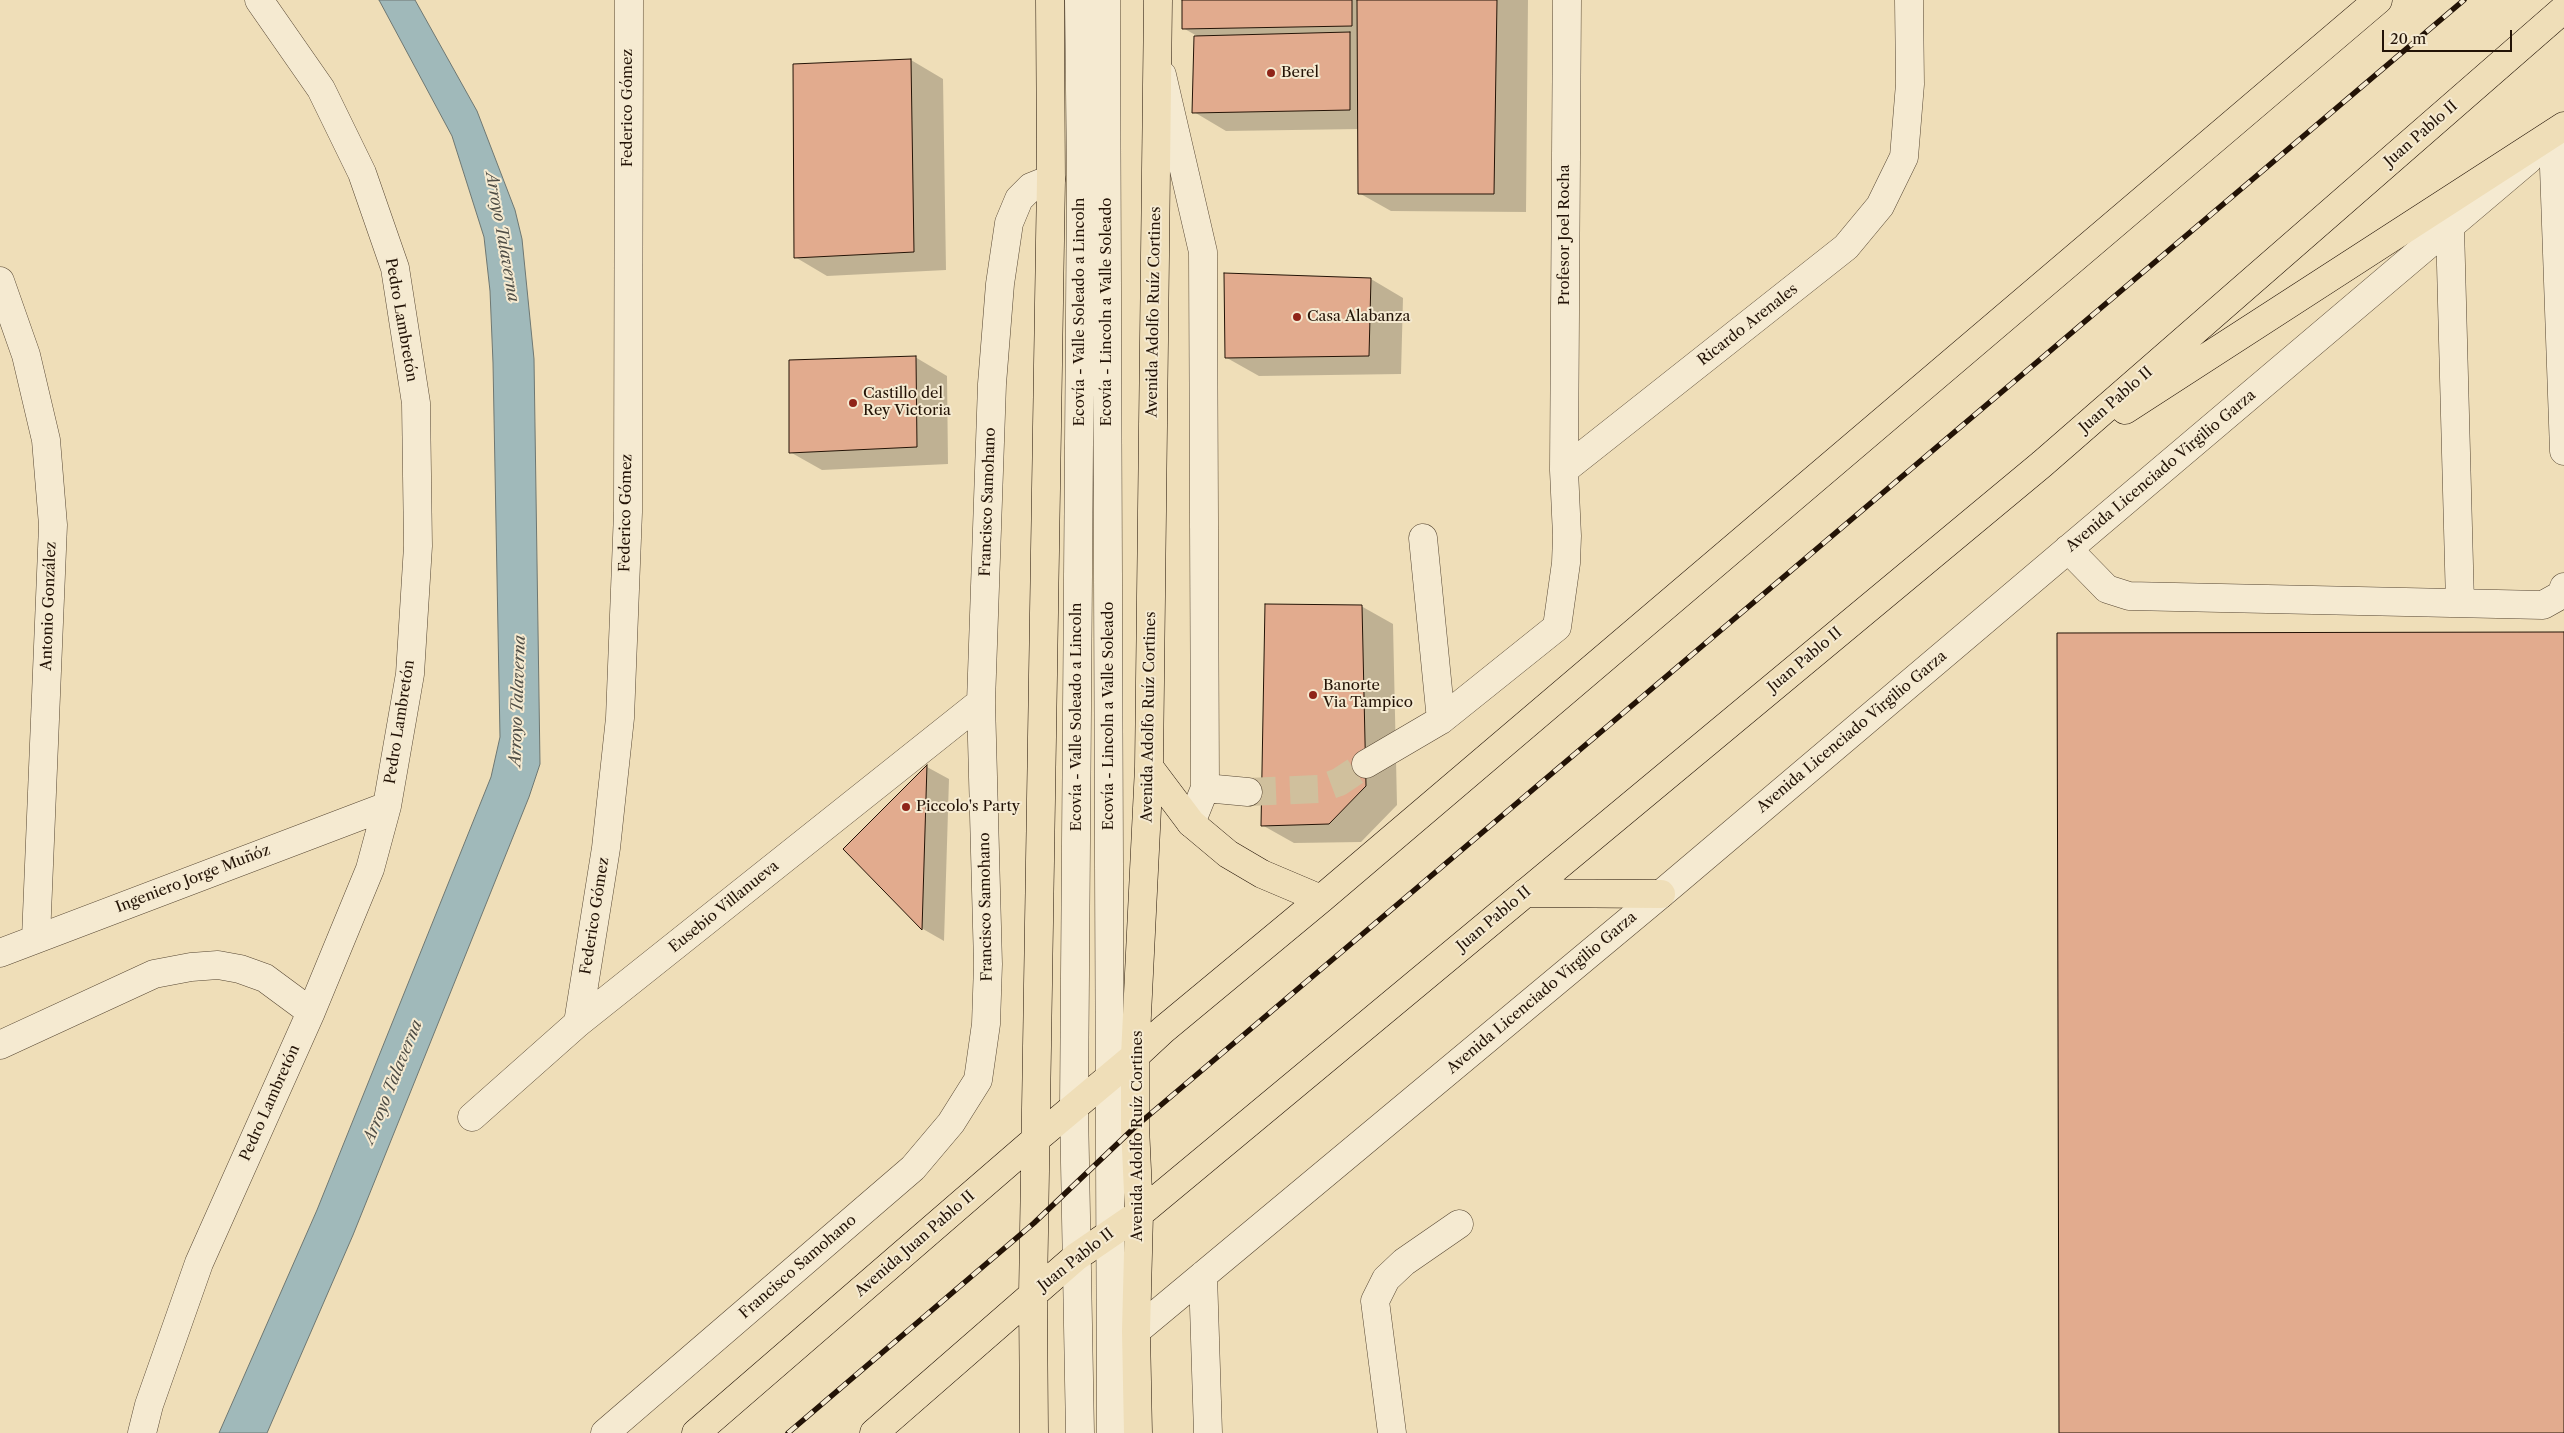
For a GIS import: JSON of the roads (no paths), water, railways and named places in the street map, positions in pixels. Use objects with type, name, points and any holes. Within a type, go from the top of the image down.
[{"type":"main road","points":[[1034,1433],[1033,1294],[1051,179],[1050,0]]},
{"type":"main road","name":"Avenida Adolfo Ruíz Cortines","points":[[1138,1433],[1136,1331],[1139,1214],[1135,1127],[1136,1056],[1149,767],[1158,0]]},
{"type":"main road","points":[[1136,1056],[1163,1030],[1321,900],[2378,0]]},
{"type":"main road","name":"Juan Pablo II","points":[[1033,1294],[1076,1257],[1139,1214],[2042,464],[2564,9]]},
{"type":"main road","points":[[2042,464],[2560,131]]},
{"type":"main road","points":[[1149,767],[1191,823],[1228,854],[1262,874],[1321,900]]},
{"type":"main road","points":[[1526,893],[1661,894]]},
{"type":"main road","name":"Avenida Juan Pablo II","points":[[696,1433],[1036,1139],[1136,1056]]},
{"type":"main road","points":[[874,1433],[1033,1294]]},
{"type":"street","name":"Pedro Lambretón","points":[[142,1433],[149,1405],[199,1263],[311,1012],[370,869],[387,806],[410,674],[418,546],[416,402],[395,268],[362,172],[321,89],[259,0]]},
{"type":"street","name":"Federico Gómez","points":[[578,1023],[606,848],[620,718],[628,512],[629,0]]},
{"type":"street","name":"Ecovía - Valle Soleado a Lincoln","points":[[1079,0],[1081,178],[1074,1108],[1080,1433]]},
{"type":"street","name":"Ecovía - Lincoln a Valle Soleado","points":[[1106,0],[1111,1433]]},
{"type":"street","name":"Profesor Joel Rocha","points":[[1366,764],[1441,720],[1557,627],[1563,587],[1567,536],[1564,470],[1567,0]]},
{"type":"street","name":"Ricardo Arenales","points":[[1564,470],[1846,248],[1880,206],[1904,157],[1910,84],[1909,0]]},
{"type":"street","points":[[1158,56],[1203,252],[1206,788],[1191,823]]},
{"type":"street","points":[[2560,131],[2564,450]]},
{"type":"street","name":"Avenida Licenciado Virgilio Garza","points":[[1136,1331],[1661,894],[2560,131]]},
{"type":"street","name":"Francisco Samohano","points":[[605,1433],[913,1168],[951,1123],[978,1080],[986,1024],[988,964],[981,702],[992,384],[1000,284],[1009,223],[1018,199],[1031,187],[1051,179]]},
{"type":"street","points":[[2450,226],[2460,603]]},
{"type":"street","name":"Antonio González","points":[[0,281],[26,355],[46,440],[52,525],[36,938]]},
{"type":"street","points":[[1423,538],[1441,720]]},
{"type":"street","points":[[2068,549],[2107,589],[2129,596],[2543,605],[2561,595],[2564,587]]},
{"type":"street","name":"Eusebio Villanueva","points":[[472,1117],[578,1023],[981,702]]},
{"type":"street","points":[[1206,788],[1248,792]]},
{"type":"street","name":"Ingeniero Jorge Muñóz","points":[[0,953],[387,806]]},
{"type":"street","points":[[0,1045],[154,974],[191,967],[218,965],[257,975],[265,978],[311,1012]]},
{"type":"street","points":[[1392,1433],[1375,1301],[1386,1279],[1404,1262],[1459,1224]]},
{"type":"street","points":[[1203,1275],[1208,1433]]},
{"type":"water","name":"Arroyo Talaverna","points":[[379,0],[415,0],[477,111],[515,210],[522,239],[534,359],[540,764],[529,797],[353,1235],[267,1433],[219,1433],[317,1210],[491,777],[500,737],[493,363],[490,291],[484,237],[452,136]]},
{"type":"tunnel","points":[[1248,792],[1320,789],[1339,782],[1366,764]]},
{"type":"railway","points":[[788,1433],[1034,1223],[1135,1127],[2464,0]]},
{"type":"place","name":"Berel","points":[[1271,73]]},
{"type":"place","name":"Casa Alabanza","points":[[1297,317]]},
{"type":"place","name":"Castillo del Rey Victoria","points":[[853,403]]},
{"type":"place","name":"Banorte Via Tampico","points":[[1313,695]]},
{"type":"place","name":"Piccolo's Party","points":[[906,807]]}]
